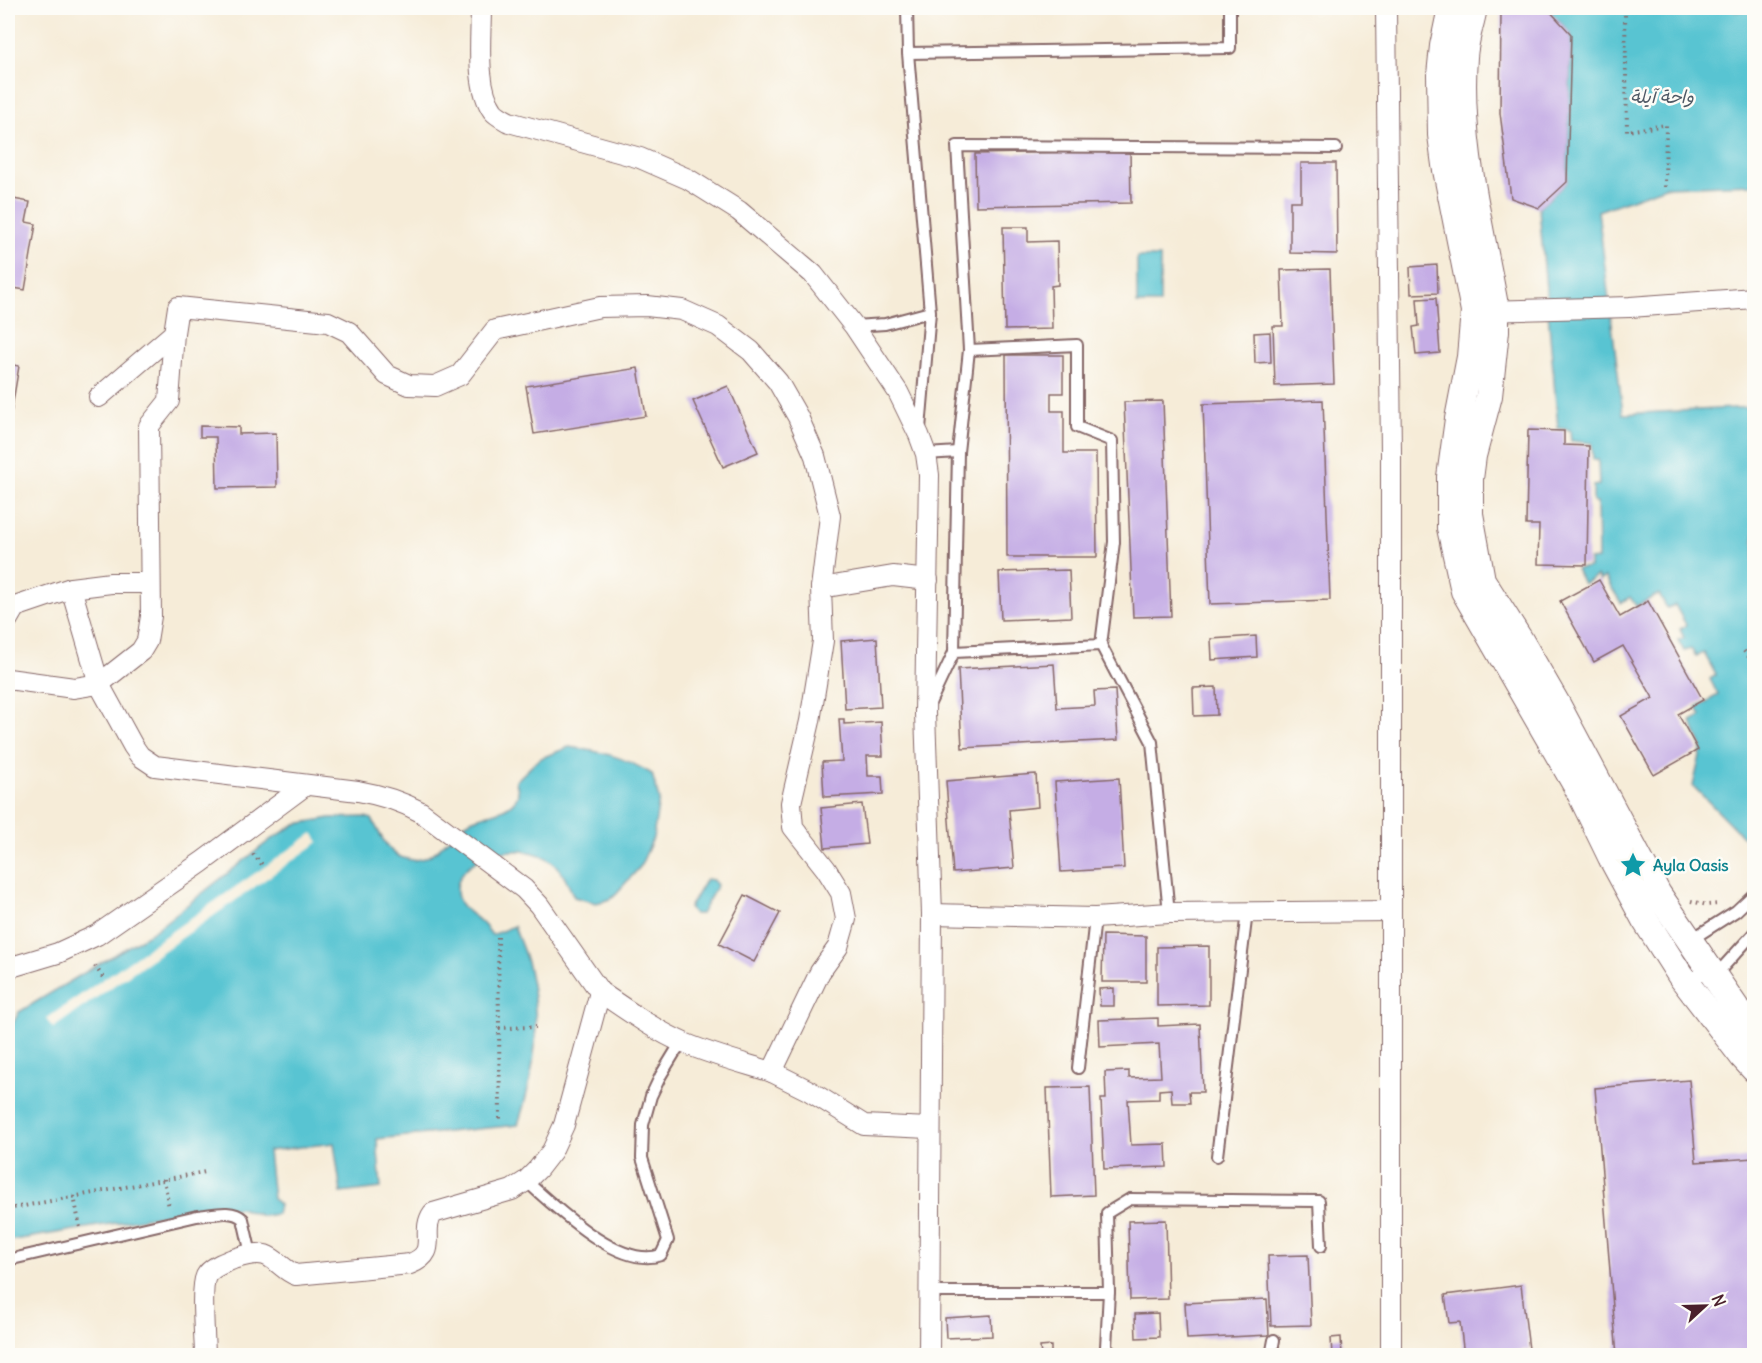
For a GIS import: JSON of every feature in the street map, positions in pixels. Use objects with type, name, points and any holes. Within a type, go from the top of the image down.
[{"type":"street","points":[[481,8],[480,64],[486,98],[495,114],[509,122],[640,158],[688,179],[739,211],[813,273],[854,326],[898,392],[926,454],[929,475],[925,713],[932,914],[929,1356]]},
{"type":"street","points":[[1386,8],[1391,453],[1391,1356]]},
{"type":"street","points":[[1451,8],[1440,75],[1441,135],[1445,165],[1485,311],[1496,331],[1489,396],[1473,456],[1470,479],[1470,514],[1482,580],[1557,704],[1622,853],[1645,920],[1680,975],[1743,1057],[1755,1069]]},
{"type":"street","points":[[1474,8],[1464,56],[1463,107],[1485,311]]},
{"type":"street","points":[[1485,311],[1630,307],[1755,298]]},
{"type":"street","points":[[8,679],[74,688],[99,684],[141,651],[147,641],[151,616],[149,426],[169,401],[178,307],[328,322],[349,332],[387,375],[409,385],[435,386],[460,375],[495,330],[600,307],[647,306],[682,310],[718,326],[751,351],[778,382],[798,417],[815,456],[830,516],[821,588],[823,641],[810,721],[791,803],[793,827],[826,869],[841,893],[846,919],[838,946],[820,972],[772,1071]]},
{"type":"street","points":[[99,397],[174,333]]},
{"type":"street","points":[[821,588],[893,576],[928,580]]},
{"type":"street","points":[[8,619],[15,607],[71,588],[111,583],[149,583]]},
{"type":"street","points":[[71,588],[99,684],[133,746],[147,762],[155,766],[358,791],[389,797],[421,812],[524,889],[539,904],[600,992],[638,1017],[681,1042],[707,1053],[772,1071],[864,1125],[929,1128]]},
{"type":"street","points":[[8,968],[66,950],[97,935],[202,862],[306,785]]},
{"type":"street","points":[[1622,853],[1658,894],[1755,1034]]},
{"type":"street","points":[[932,914],[1095,918],[1169,913],[1391,911]]},
{"type":"street","points":[[205,1356],[203,1288],[205,1277],[212,1269],[251,1254],[264,1255],[290,1273],[297,1275],[410,1264],[422,1259],[428,1252],[430,1220],[433,1213],[512,1190],[526,1181],[552,1151],[564,1125],[600,992]]},
{"type":"lane","points":[[907,8],[908,53],[930,312],[919,435]]},
{"type":"lane","points":[[908,53],[1230,48],[1230,8]]},
{"type":"lane","points":[[925,713],[954,652],[958,452],[969,350],[957,146],[1336,148]]},
{"type":"lane","points":[[854,326],[885,324],[930,312]]},
{"type":"lane","points":[[969,350],[1077,345],[1077,427],[1112,441],[1114,542],[1101,645],[1152,742],[1169,913]]},
{"type":"lane","points":[[926,454],[958,452]]},
{"type":"lane","points":[[954,652],[1101,645]]},
{"type":"lane","points":[[1755,894],[1736,911],[1689,940],[1680,975],[1715,976],[1755,933]]},
{"type":"lane","points":[[1216,1156],[1247,912]]},
{"type":"lane","points":[[1078,1068],[1095,918]]},
{"type":"lane","points":[[526,1181],[581,1229],[610,1246],[643,1258],[661,1255],[668,1240],[642,1158],[644,1125],[651,1096],[661,1074],[681,1042]]},
{"type":"lane","points":[[1116,1356],[1106,1347],[1109,1292],[1107,1213],[1130,1199],[1319,1201],[1320,1246]]},
{"type":"lane","points":[[8,1260],[197,1216],[220,1213],[232,1213],[243,1219],[251,1254]]},
{"type":"lane","points":[[928,1292],[1109,1292]]},
{"type":"lane","points":[[1271,1356],[1274,1340]]},
{"type":"path","points":[[1625,15],[1627,131],[1666,124],[1665,187]]},
{"type":"path","points":[[1744,651],[1755,663]]},
{"type":"path","points":[[253,854],[264,867]]},
{"type":"path","points":[[1684,898],[1707,905],[1727,901]]},
{"type":"path","points":[[498,937],[500,1119]]},
{"type":"path","points":[[94,966],[104,979]]},
{"type":"path","points":[[499,1028],[536,1027]]},
{"type":"path","points":[[8,1209],[205,1172]]},
{"type":"path","points":[[164,1179],[170,1214]]},
{"type":"path","points":[[74,1196],[80,1229]]},
{"type":"water","name":"واحة آيلة","points":[[1547,8],[1731,8],[1736,12],[1754,8],[1754,184],[1665,187],[1598,211],[1623,414],[1754,407],[1754,848],[1693,786],[1702,747],[1691,721],[1701,716],[1697,707],[1718,695],[1710,679],[1716,675],[1704,653],[1696,656],[1691,649],[1684,651],[1678,640],[1684,638],[1680,629],[1686,625],[1675,605],[1667,608],[1659,594],[1636,606],[1630,597],[1621,603],[1605,577],[1600,580],[1597,576],[1583,584],[1576,569],[1589,567],[1589,560],[1598,559],[1597,503],[1593,502],[1593,486],[1599,485],[1598,460],[1593,460],[1592,443],[1571,441],[1570,430],[1558,428],[1539,208],[1567,182],[1571,34]]},
{"type":"water","points":[[1137,257],[1160,257],[1160,304],[1137,304]]},
{"type":"water","points":[[569,747],[612,756],[652,774],[659,799],[653,838],[640,867],[611,899],[596,903],[574,897],[562,874],[552,862],[524,851],[507,851],[490,855],[464,871],[458,883],[458,898],[462,905],[492,935],[514,926],[528,964],[535,1010],[535,1048],[529,1086],[518,1125],[377,1139],[381,1188],[341,1193],[334,1143],[268,1151],[273,1199],[279,1205],[277,1214],[262,1216],[240,1208],[170,1214],[8,1241],[8,1033],[19,1012],[154,931],[270,840],[296,824],[330,818],[365,817],[372,819],[385,844],[394,853],[400,857],[417,860],[434,853],[471,820],[512,804],[518,795],[516,781],[539,759]]},
{"type":"water","points":[[706,879],[713,880],[717,885],[701,914],[694,914],[689,908]]},
{"type":"pier","points":[[313,833],[319,842],[53,1028],[46,1019]]},
{"type":"building","points":[[1547,8],[1571,34],[1567,182],[1539,208],[1511,198],[1500,113],[1501,9]]},
{"type":"building","points":[[1130,151],[1131,203],[976,206],[975,154]]},
{"type":"building","points":[[1301,163],[1336,163],[1337,254],[1290,253],[1290,201],[1301,201]]},
{"type":"building","points":[[8,198],[30,202],[26,222],[36,224],[25,290],[8,287]]},
{"type":"building","points":[[1003,227],[1028,227],[1028,242],[1057,241],[1058,285],[1051,286],[1052,329],[1005,330]]},
{"type":"building","points":[[1437,265],[1438,293],[1411,294],[1410,267]]},
{"type":"building","points":[[1330,269],[1334,384],[1275,386],[1273,326],[1283,326],[1281,270]]},
{"type":"building","points":[[1436,298],[1440,353],[1416,355],[1413,327],[1419,326],[1417,299]]},
{"type":"building","points":[[1270,332],[1271,362],[1255,363],[1254,333]]},
{"type":"building","points":[[1006,355],[1063,355],[1063,393],[1051,393],[1051,411],[1064,411],[1064,453],[1096,453],[1097,557],[1007,557]]},
{"type":"building","points":[[8,364],[19,366],[11,414],[8,414]]},
{"type":"building","points":[[638,368],[646,416],[534,434],[526,386]]},
{"type":"building","points":[[728,386],[758,452],[723,467],[693,401]]},
{"type":"building","points":[[1323,400],[1330,600],[1210,604],[1203,404]]},
{"type":"building","points":[[1163,401],[1171,616],[1133,617],[1124,402]]},
{"type":"building","points":[[200,426],[239,427],[239,434],[276,433],[277,487],[217,488],[216,437],[200,437]]},
{"type":"building","points":[[1528,430],[1564,431],[1564,445],[1589,446],[1587,565],[1538,564],[1539,525],[1526,525]]},
{"type":"building","points":[[1069,570],[1071,617],[1001,620],[999,572]]},
{"type":"building","points":[[1599,580],[1620,617],[1648,601],[1703,700],[1678,714],[1698,750],[1654,775],[1621,716],[1653,698],[1623,646],[1594,662],[1560,601]]},
{"type":"building","points":[[1256,636],[1257,657],[1212,660],[1211,639]]},
{"type":"building","points":[[877,638],[881,707],[845,709],[841,641]]},
{"type":"building","points":[[1054,664],[1057,708],[1095,706],[1094,691],[1115,690],[1118,740],[962,748],[958,669]]},
{"type":"building","points":[[1216,687],[1217,715],[1194,716],[1193,688]]},
{"type":"building","points":[[839,719],[844,719],[844,724],[881,722],[883,756],[867,756],[868,776],[882,776],[883,794],[824,797],[822,762],[842,761]]},
{"type":"building","points":[[1036,774],[1038,807],[1009,810],[1014,868],[953,873],[946,781]]},
{"type":"building","points":[[1119,778],[1124,868],[1061,872],[1055,782]]},
{"type":"building","points":[[862,804],[867,844],[825,848],[821,808]]},
{"type":"building","points":[[745,895],[780,913],[754,962],[719,944]]},
{"type":"building","points":[[1103,935],[1146,936],[1146,982],[1102,982]]},
{"type":"building","points":[[1209,946],[1209,1005],[1157,1006],[1157,947]]},
{"type":"building","points":[[1114,988],[1114,1006],[1100,1006],[1099,989]]},
{"type":"building","points":[[1158,1018],[1158,1026],[1200,1024],[1203,1092],[1189,1092],[1190,1103],[1172,1103],[1171,1089],[1159,1090],[1159,1099],[1128,1100],[1131,1145],[1166,1144],[1167,1167],[1104,1169],[1101,1099],[1106,1099],[1105,1072],[1129,1071],[1129,1078],[1161,1077],[1159,1044],[1100,1047],[1099,1020]]},
{"type":"building","points":[[1689,1080],[1696,1162],[1754,1158],[1754,1356],[1617,1356],[1595,1088]]},
{"type":"building","points":[[1090,1087],[1094,1195],[1051,1197],[1047,1088]]},
{"type":"building","points":[[1166,1220],[1168,1299],[1130,1300],[1128,1221]]},
{"type":"building","points":[[1308,1255],[1311,1325],[1271,1326],[1268,1256]]},
{"type":"building","points":[[1521,1285],[1529,1349],[1485,1356],[1464,1356],[1460,1322],[1449,1323],[1445,1295]]},
{"type":"building","points":[[1267,1299],[1269,1335],[1187,1339],[1185,1303]]},
{"type":"building","points":[[1158,1313],[1159,1337],[1136,1338],[1135,1314]]},
{"type":"building","points":[[991,1315],[992,1336],[946,1338],[945,1318]]},
{"type":"building","points":[[1341,1337],[1342,1356],[1332,1356],[1331,1338]]},
{"type":"building","points":[[1051,1346],[1051,1356],[1041,1356],[1040,1347]]},
{"type":"place","name":"Ayla Oasis","points":[[1633,865]]}]
